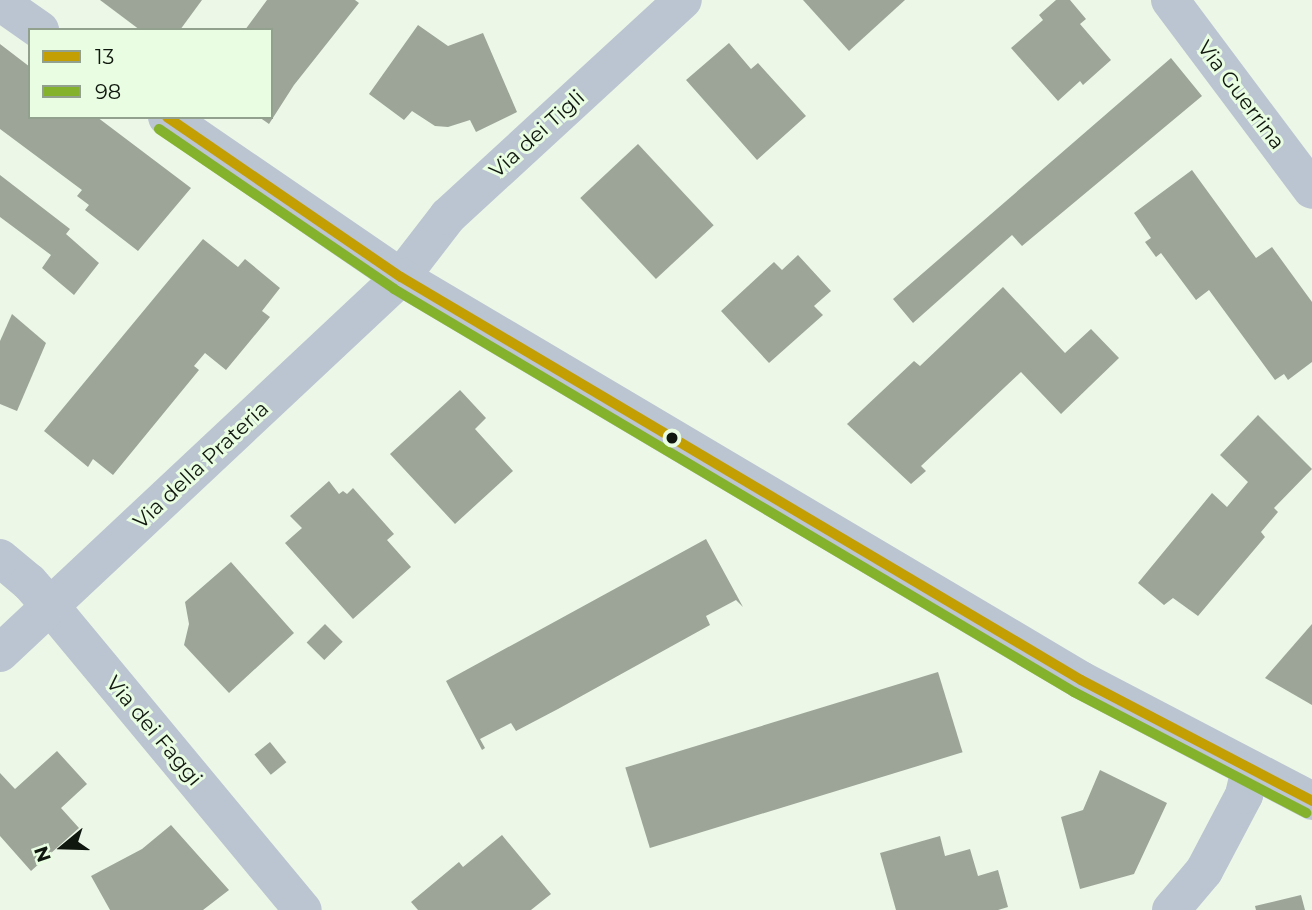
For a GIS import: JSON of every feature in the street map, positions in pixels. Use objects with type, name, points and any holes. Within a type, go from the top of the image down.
[{"type":"street","name":"Via dei Tigli","points":[[401,277],[448,216],[683,0]]},
{"type":"street","name":"Via Guerrina","points":[[1170,0],[1312,190]]},
{"type":"street","points":[[0,2],[37,28]]},
{"type":"street","points":[[170,119],[401,277],[1081,680],[1312,801]]},
{"type":"street","name":"Via della Prateria","points":[[0,653],[401,277]]},
{"type":"street","name":"Via dei Faggi","points":[[0,558],[29,582],[51,607],[303,910]]},
{"type":"street","points":[[1171,910],[1204,871],[1244,795],[1250,769]]},
{"type":"building","points":[[100,0],[202,0],[181,28],[137,28]]},
{"type":"building","points":[[267,0],[355,0],[359,3],[294,85],[273,118],[273,28],[246,28]]},
{"type":"building","points":[[803,0],[905,0],[849,51]]},
{"type":"building","points":[[1056,0],[1070,0],[1086,19],[1080,24],[1111,60],[1083,85],[1080,81],[1058,101],[1011,48],[1043,20],[1039,15]]},
{"type":"building","points":[[418,25],[448,46],[483,33],[517,112],[476,132],[470,120],[448,127],[435,126],[412,111],[404,120],[369,94]]},
{"type":"building","points":[[729,43],[751,69],[758,63],[806,116],[757,160],[686,80]]},
{"type":"building","points":[[0,44],[28,65],[28,119],[100,119],[191,188],[138,251],[85,210],[89,205],[77,196],[82,190],[0,129]]},
{"type":"building","points":[[1171,58],[1202,96],[1022,246],[1012,235],[913,323],[893,299]]},
{"type":"building","points":[[638,144],[714,225],[656,279],[580,198]]},
{"type":"building","points":[[1192,170],[1256,258],[1272,247],[1312,302],[1312,362],[1288,380],[1284,374],[1275,380],[1209,290],[1196,300],[1161,253],[1156,257],[1145,242],[1151,238],[1134,213]]},
{"type":"building","points":[[0,175],[70,229],[66,234],[99,263],[74,295],[42,268],[51,255],[0,217]]},
{"type":"building","points":[[203,239],[238,267],[245,259],[280,288],[262,311],[270,317],[226,370],[205,353],[194,366],[199,370],[113,475],[93,459],[88,467],[44,431]]},
{"type":"building","points":[[798,255],[831,291],[814,306],[823,315],[769,363],[721,311],[774,262],[782,270]]},
{"type":"building","points":[[1003,287],[1065,353],[1091,329],[1119,358],[1061,414],[1021,372],[921,466],[926,471],[911,484],[847,424],[914,361],[920,366]]},
{"type":"building","points":[[12,314],[46,343],[17,411],[0,404],[0,341]]},
{"type":"building","points":[[460,390],[486,418],[475,429],[513,471],[455,524],[390,454]]},
{"type":"building","points":[[1258,415],[1312,469],[1274,508],[1278,512],[1261,532],[1265,537],[1198,616],[1173,598],[1164,605],[1138,583],[1212,493],[1227,507],[1248,482],[1220,455]]},
{"type":"building","points":[[329,481],[339,494],[343,491],[347,494],[353,488],[394,534],[387,540],[411,567],[353,619],[285,543],[302,528],[290,516]]},
{"type":"building","points":[[706,539],[743,607],[736,600],[706,616],[710,625],[558,709],[516,731],[511,723],[480,739],[485,748],[482,750],[446,681]]},
{"type":"building","points":[[231,562],[294,633],[229,693],[184,645],[189,624],[185,602]]},
{"type":"building","points":[[325,624],[343,642],[324,660],[307,642]]},
{"type":"building","points":[[1312,624],[1312,705],[1265,678]]},
{"type":"building","points":[[938,672],[963,752],[650,848],[625,768]]},
{"type":"building","points":[[270,742],[286,762],[271,775],[254,755]]},
{"type":"building","points":[[57,751],[87,784],[61,808],[79,828],[31,871],[0,836],[0,773],[15,789]]},
{"type":"building","points":[[1100,770],[1167,803],[1134,874],[1080,889],[1061,817],[1083,810]]},
{"type":"building","points":[[171,825],[229,890],[203,910],[110,910],[91,876],[142,849]]},
{"type":"building","points":[[502,835],[551,894],[531,910],[418,910],[411,902],[459,862],[463,867]]},
{"type":"building","points":[[940,836],[945,856],[970,849],[978,876],[998,870],[1008,907],[998,910],[896,910],[880,853]]},
{"type":"building","points":[[1301,895],[1305,910],[1256,910],[1255,906]]},
{"type":"transit line","name":"13","points":[[170,119],[401,277],[1081,680],[1312,801]]},
{"type":"transit line","name":"98","points":[[159,129],[394,289],[1074,692],[1306,813]]}]
